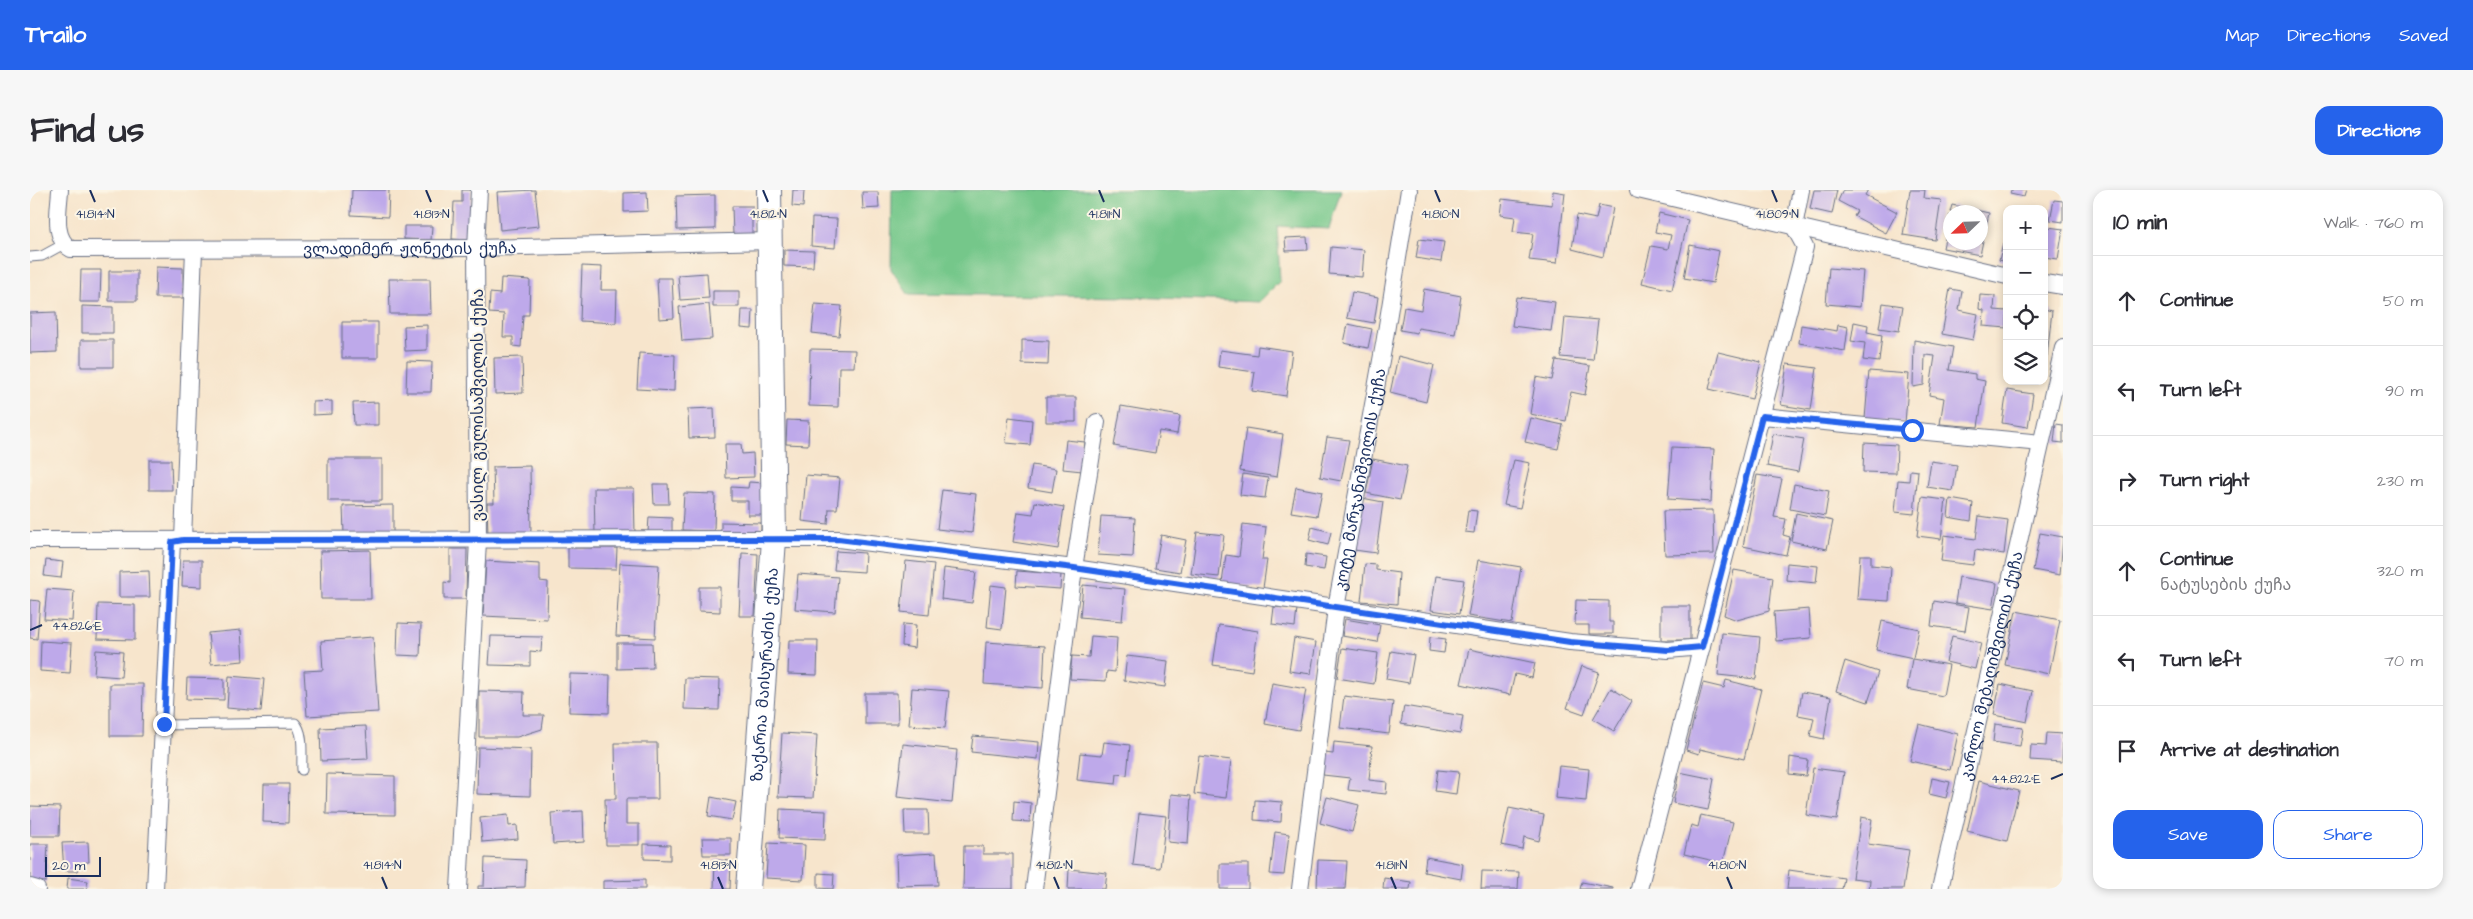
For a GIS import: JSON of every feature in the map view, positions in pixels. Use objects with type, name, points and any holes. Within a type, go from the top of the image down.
[{"type":"street","points":[[60,190],[61,238]]},
{"type":"street","name":"ვასილ გულისაშვილის ქუჩა","points":[[460,889],[478,541],[476,248],[479,190]]},
{"type":"street","name":"ზაქარია მაისურაძის ქუჩა","points":[[748,889],[774,540],[769,190]]},
{"type":"street","name":"კოტე მარჯანიშვილის ქუჩა","points":[[1300,889],[1336,608],[1384,344],[1409,190]]},
{"type":"street","points":[[1638,190],[1679,194],[1794,227],[2003,275]]},
{"type":"street","points":[[1639,889],[1805,247],[1794,227],[1801,190]]},
{"type":"street","name":"ვლადიმერ ჟღნეტის ქუჩა","points":[[61,238],[72,249],[476,248],[770,241]]},
{"type":"street","points":[[155,889],[164,724],[178,541],[194,249]]},
{"type":"street","points":[[2048,284],[2063,286]]},
{"type":"street","name":"კარლო მებაღიშვილის ქუჩა","points":[[1940,889],[2063,348]]},
{"type":"street","points":[[1762,416],[2041,443]]},
{"type":"street","points":[[1034,889],[1074,568],[1097,422]]},
{"type":"street","points":[[30,540],[478,541],[838,539],[1074,568],[1570,642],[1668,650],[1702,647]]},
{"type":"street","points":[[30,887],[38,889]]},
{"type":"lane","points":[[30,257],[42,256],[61,238]]},
{"type":"lane","points":[[164,724],[295,723],[299,727],[301,735],[302,770]]},
{"type":"green space","points":[[892,190],[1341,190],[1329,229],[1277,226],[1280,281],[1259,302],[1133,297],[908,294],[891,269]]},
{"type":"building","points":[[352,190],[389,190],[388,217],[351,215]]},
{"type":"building","points":[[462,190],[471,190],[469,240],[452,239],[454,202],[462,202]]},
{"type":"building","points":[[535,190],[539,226],[500,230],[497,192]]},
{"type":"building","points":[[793,190],[804,190],[803,207],[792,206]]},
{"type":"building","points":[[1814,190],[1837,190],[1832,214],[1810,209]]},
{"type":"building","points":[[1843,190],[1868,190],[1865,195],[1897,212],[1886,233],[1854,216],[1857,211],[1838,201]]},
{"type":"building","points":[[1910,190],[1925,190],[1924,198],[1941,200],[1935,240],[1903,235]]},
{"type":"building","points":[[2011,190],[2026,190],[2024,197],[2010,194]]},
{"type":"building","points":[[1553,191],[1565,193],[1557,263],[1529,260],[1533,234],[1513,232],[1515,217],[1500,215],[1502,199],[1552,205]]},
{"type":"building","points":[[647,192],[648,211],[624,212],[624,193]]},
{"type":"building","points":[[862,192],[878,192],[879,208],[863,209]]},
{"type":"building","points":[[715,195],[715,229],[677,230],[676,196]]},
{"type":"building","points":[[2054,200],[2063,201],[2063,222],[2050,220]]},
{"type":"building","points":[[1599,205],[1613,208],[1603,257],[1572,249],[1577,215],[1596,219]]},
{"type":"building","points":[[732,206],[752,206],[752,235],[733,235]]},
{"type":"building","points":[[1659,213],[1688,220],[1672,290],[1642,283],[1651,246],[1668,249],[1671,235],[1655,232]]},
{"type":"building","points":[[812,218],[837,219],[835,248],[811,246]]},
{"type":"building","points":[[404,226],[432,226],[431,240],[404,239]]},
{"type":"building","points":[[2048,227],[2063,229],[2058,259],[2048,258]]},
{"type":"building","points":[[1307,237],[1308,250],[1286,251],[1285,238]]},
{"type":"building","points":[[1419,239],[1444,242],[1441,262],[1416,258]]},
{"type":"building","points":[[2003,244],[2003,261],[1999,260]]},
{"type":"building","points":[[1690,245],[1719,251],[1713,283],[1684,278]]},
{"type":"building","points":[[1331,247],[1364,250],[1362,277],[1329,274]]},
{"type":"building","points":[[784,250],[814,251],[813,267],[784,266]]},
{"type":"building","points":[[1954,250],[1981,250],[1980,255]]},
{"type":"building","points":[[582,266],[602,267],[601,290],[617,290],[616,323],[580,321]]},
{"type":"building","points":[[156,267],[183,268],[183,298],[155,298]]},
{"type":"building","points":[[1829,268],[1863,271],[1860,307],[1826,304]]},
{"type":"building","points":[[81,270],[101,270],[100,302],[80,302]]},
{"type":"building","points":[[109,271],[137,271],[137,301],[109,301]]},
{"type":"building","points":[[707,273],[709,298],[680,300],[678,275]]},
{"type":"building","points":[[501,278],[530,280],[529,315],[523,315],[521,347],[513,346],[513,337],[503,337],[504,314],[489,313],[490,293],[500,294]]},
{"type":"building","points":[[657,278],[672,278],[674,318],[659,319]]},
{"type":"building","points":[[389,279],[430,279],[431,314],[390,314]]},
{"type":"building","points":[[1424,289],[1461,296],[1455,334],[1418,328],[1417,333],[1400,330],[1404,307],[1421,310]]},
{"type":"building","points":[[1950,289],[1962,291],[1959,310],[1978,314],[1973,340],[1942,334]]},
{"type":"building","points":[[713,291],[739,291],[739,307],[713,307]]},
{"type":"building","points":[[1352,292],[1378,297],[1374,323],[1347,318]]},
{"type":"building","points":[[1980,295],[1995,296],[1994,310],[2003,311],[2003,328],[1983,326],[1984,310],[1979,309]]},
{"type":"building","points":[[1516,297],[1555,302],[1551,331],[1512,326]]},
{"type":"building","points":[[1883,303],[1903,306],[1899,331],[1879,328]]},
{"type":"building","points":[[709,304],[712,339],[682,341],[679,307]]},
{"type":"building","points":[[815,304],[842,306],[839,336],[812,333]]},
{"type":"building","points":[[82,306],[113,307],[113,333],[82,333]]},
{"type":"building","points":[[742,310],[753,310],[752,329],[741,328]]},
{"type":"building","points":[[2048,310],[2052,311],[2048,347]]},
{"type":"building","points":[[56,312],[57,352],[30,353],[30,313]]},
{"type":"building","points":[[1565,317],[1598,320],[1593,360],[1561,357]]},
{"type":"building","points":[[342,322],[378,322],[378,358],[342,358]]},
{"type":"building","points":[[1854,322],[1868,325],[1867,332],[1882,335],[1879,362],[1863,360],[1865,343],[1851,341]]},
{"type":"building","points":[[1348,324],[1372,329],[1368,348],[1344,343]]},
{"type":"building","points":[[427,325],[427,350],[405,351],[404,326]]},
{"type":"building","points":[[1801,325],[1837,331],[1838,325],[1848,327],[1845,351],[1799,343]]},
{"type":"building","points":[[81,340],[113,340],[113,367],[81,367]]},
{"type":"building","points":[[1022,340],[1049,341],[1048,365],[1022,364]]},
{"type":"building","points":[[1914,340],[1953,347],[1949,370],[1975,374],[1975,379],[1985,381],[1978,427],[1940,424],[1944,398],[1929,395],[1935,356],[1925,355],[1924,385],[1913,387]]},
{"type":"building","points":[[1258,346],[1292,351],[1286,396],[1252,391],[1255,372],[1218,367],[1220,350],[1257,355]]},
{"type":"building","points":[[810,349],[855,350],[854,367],[839,367],[838,407],[809,406]]},
{"type":"building","points":[[1718,352],[1761,362],[1752,399],[1709,389]]},
{"type":"building","points":[[639,353],[675,355],[674,391],[637,389]]},
{"type":"building","points":[[1398,356],[1434,365],[1426,402],[1390,393]]},
{"type":"building","points":[[522,357],[523,393],[495,394],[494,358]]},
{"type":"building","points":[[1556,360],[1590,366],[1585,395],[1571,392],[1566,421],[1530,414],[1536,377],[1552,380]]},
{"type":"building","points":[[407,361],[432,362],[431,392],[406,392]]},
{"type":"building","points":[[1787,364],[1817,368],[1811,410],[1781,405]]},
{"type":"building","points":[[1869,371],[1909,374],[1905,423],[1865,419]]},
{"type":"building","points":[[2007,390],[2033,394],[2028,427],[2002,423]]},
{"type":"building","points":[[1046,397],[1076,397],[1076,422],[1046,422]]},
{"type":"building","points":[[332,401],[332,414],[313,415],[313,402]]},
{"type":"building","points":[[378,402],[378,425],[354,425],[353,403]]},
{"type":"building","points":[[1121,406],[1180,416],[1177,434],[1159,431],[1155,453],[1114,446]]},
{"type":"building","points":[[714,408],[715,437],[689,438],[688,409]]},
{"type":"building","points":[[1009,417],[1032,420],[1030,445],[1006,443]]},
{"type":"building","points":[[1531,418],[1563,425],[1558,449],[1525,442]]},
{"type":"building","points":[[787,420],[809,421],[808,445],[786,444]]},
{"type":"building","points":[[2056,424],[2063,425],[2063,443],[2054,442]]},
{"type":"building","points":[[1246,428],[1283,434],[1277,477],[1240,471]]},
{"type":"building","points":[[1773,434],[1804,439],[1798,472],[1767,466]]},
{"type":"building","points":[[1327,437],[1349,440],[1341,481],[1320,477]]},
{"type":"building","points":[[1066,440],[1085,442],[1082,471],[1063,469]]},
{"type":"building","points":[[1864,443],[1897,445],[1896,473],[1863,472]]},
{"type":"building","points":[[725,444],[741,444],[742,454],[753,453],[754,477],[726,478]]},
{"type":"building","points":[[1672,447],[1714,449],[1711,502],[1668,499]]},
{"type":"building","points":[[328,459],[382,459],[382,501],[328,501]]},
{"type":"building","points":[[1373,459],[1407,466],[1400,500],[1366,493]]},
{"type":"building","points":[[149,460],[171,460],[172,490],[149,490]]},
{"type":"building","points":[[1514,460],[1530,463],[1520,508],[1504,505]]},
{"type":"building","points":[[1931,461],[1957,465],[1953,491],[1927,487]]},
{"type":"building","points":[[1032,465],[1056,469],[1052,492],[1028,488]]},
{"type":"building","points":[[530,466],[531,534],[488,534],[487,503],[494,503],[493,467]]},
{"type":"building","points":[[1910,470],[1918,471],[1914,514],[1895,512],[1898,480],[1909,481]]},
{"type":"building","points":[[1243,474],[1268,478],[1265,498],[1240,495]]},
{"type":"building","points":[[806,475],[840,478],[837,509],[829,509],[828,524],[802,521]]},
{"type":"building","points":[[1757,475],[1782,479],[1774,517],[1786,519],[1783,535],[1790,537],[1786,555],[1743,546]]},
{"type":"building","points":[[749,482],[764,483],[763,515],[748,515],[748,501],[731,501],[731,487],[748,488]]},
{"type":"building","points":[[653,484],[668,484],[669,504],[654,504]]},
{"type":"building","points":[[1794,484],[1829,491],[1825,516],[1790,509]]},
{"type":"building","points":[[1296,487],[1322,492],[1317,516],[1291,512]]},
{"type":"building","points":[[594,488],[634,488],[635,534],[595,535]]},
{"type":"building","points":[[942,490],[976,494],[972,533],[937,529]]},
{"type":"building","points":[[684,493],[715,494],[714,531],[682,530]]},
{"type":"building","points":[[1922,497],[1946,500],[1941,539],[1917,536]]},
{"type":"building","points":[[1362,498],[1383,502],[1376,553],[1354,550]]},
{"type":"building","points":[[1950,499],[1973,503],[1971,521],[1948,517]]},
{"type":"building","points":[[1035,502],[1064,507],[1058,549],[1013,542],[1018,512],[1033,514]]},
{"type":"building","points":[[393,505],[393,533],[344,534],[343,506]]},
{"type":"building","points":[[1468,510],[1477,511],[1474,533],[1465,532]]},
{"type":"building","points":[[1713,510],[1714,554],[1665,555],[1663,511]]},
{"type":"building","points":[[1796,513],[1833,521],[1827,549],[1791,541]]},
{"type":"building","points":[[1101,516],[1135,518],[1133,557],[1098,555]]},
{"type":"building","points":[[1979,516],[2008,520],[2004,554],[1975,550],[1973,565],[1941,561],[1944,535],[1976,539]]},
{"type":"building","points":[[649,517],[672,518],[672,533],[648,532]]},
{"type":"building","points":[[721,522],[761,523],[761,534],[721,534]]},
{"type":"building","points":[[1243,524],[1266,527],[1262,560],[1267,560],[1263,588],[1222,583],[1226,555],[1239,557]]},
{"type":"building","points":[[1312,527],[1331,532],[1328,545],[1309,540]]},
{"type":"building","points":[[1197,532],[1224,535],[1219,577],[1191,574]]},
{"type":"building","points":[[2040,533],[2063,537],[2060,575],[2033,570]]},
{"type":"building","points":[[1161,535],[1186,540],[1180,572],[1155,568]]},
{"type":"building","points":[[568,548],[617,548],[616,569],[568,568]]},
{"type":"building","points":[[450,549],[467,549],[466,599],[444,599],[444,582],[450,583]]},
{"type":"building","points":[[370,550],[371,599],[321,599],[320,551]]},
{"type":"building","points":[[836,551],[865,553],[864,572],[834,570]]},
{"type":"building","points":[[742,553],[758,554],[755,616],[739,616]]},
{"type":"building","points":[[1306,554],[1326,557],[1324,570],[1305,567]]},
{"type":"building","points":[[1860,555],[1871,555],[1871,565],[1891,567],[1889,601],[1857,599]]},
{"type":"building","points":[[46,560],[63,562],[61,578],[44,576]]},
{"type":"building","points":[[183,560],[202,560],[202,587],[182,586]]},
{"type":"building","points":[[1478,560],[1521,567],[1512,623],[1468,616]]},
{"type":"building","points":[[486,561],[540,564],[540,581],[548,582],[547,619],[483,616]]},
{"type":"building","points":[[906,561],[934,564],[929,615],[901,612]]},
{"type":"building","points":[[620,563],[659,565],[655,638],[616,636]]},
{"type":"building","points":[[1787,563],[1818,566],[1816,583],[1786,580]]},
{"type":"building","points":[[1365,564],[1376,565],[1376,570],[1399,573],[1397,604],[1361,601]]},
{"type":"building","points":[[944,568],[976,572],[972,603],[941,599]]},
{"type":"building","points":[[1734,570],[1773,577],[1769,611],[1737,620],[1724,615]]},
{"type":"building","points":[[149,571],[150,597],[119,597],[119,572]]},
{"type":"building","points":[[1017,571],[1061,574],[1060,589],[1016,586]]},
{"type":"building","points":[[798,574],[838,577],[835,612],[795,609]]},
{"type":"building","points":[[1436,576],[1464,580],[1459,614],[1431,610]]},
{"type":"building","points":[[1959,577],[1997,583],[1993,609],[1955,603]]},
{"type":"building","points":[[991,585],[1006,587],[1002,629],[987,627]]},
{"type":"building","points":[[1083,585],[1125,589],[1122,621],[1080,617]]},
{"type":"building","points":[[699,587],[720,587],[720,612],[699,611]]},
{"type":"building","points":[[47,589],[74,591],[72,621],[44,619]]},
{"type":"building","points":[[30,600],[40,601],[37,639],[30,638]]},
{"type":"building","points":[[1576,600],[1609,601],[1609,622],[1613,622],[1613,634],[1589,634],[1589,625],[1575,625]]},
{"type":"building","points":[[1934,601],[1969,607],[1965,631],[1931,626]]},
{"type":"building","points":[[98,604],[135,605],[135,640],[97,639]]},
{"type":"building","points":[[1661,606],[1690,606],[1690,640],[1661,640]]},
{"type":"building","points":[[1274,607],[1297,609],[1295,627],[1272,624]]},
{"type":"building","points":[[1809,609],[1811,638],[1776,641],[1774,612]]},
{"type":"building","points":[[2016,611],[2060,620],[2049,674],[2005,665]]},
{"type":"building","points":[[1345,619],[1380,625],[1377,642],[1342,636]]},
{"type":"building","points":[[1882,621],[1919,629],[1913,658],[1876,650]]},
{"type":"building","points":[[398,623],[421,624],[420,656],[397,655]]},
{"type":"building","points":[[903,624],[916,625],[914,648],[902,646]]},
{"type":"building","points":[[1219,625],[1258,631],[1252,671],[1213,665]]},
{"type":"building","points":[[241,630],[243,661],[211,664],[208,633]]},
{"type":"building","points":[[1722,633],[1760,637],[1756,679],[1718,675]]},
{"type":"building","points":[[491,636],[542,637],[541,652],[530,651],[530,666],[489,665]]},
{"type":"building","points":[[1091,636],[1117,638],[1115,672],[1107,671],[1106,681],[1070,679],[1072,656],[1089,657]]},
{"type":"building","points":[[1952,636],[1981,643],[1975,669],[1946,662]]},
{"type":"building","points":[[373,637],[378,712],[307,716],[304,671],[323,670],[321,641]]},
{"type":"building","points":[[1430,637],[1446,639],[1444,653],[1429,651]]},
{"type":"building","points":[[1294,638],[1316,642],[1311,674],[1289,671]]},
{"type":"building","points":[[789,640],[818,640],[817,675],[788,674]]},
{"type":"building","points":[[41,641],[72,643],[70,673],[40,671]]},
{"type":"building","points":[[986,642],[1045,646],[1043,688],[984,684]]},
{"type":"building","points":[[617,643],[652,643],[653,668],[617,669]]},
{"type":"building","points":[[1342,648],[1378,653],[1374,684],[1337,678]]},
{"type":"building","points":[[1469,649],[1535,663],[1532,678],[1515,674],[1510,695],[1461,684]]},
{"type":"building","points":[[96,650],[123,652],[121,677],[94,675]]},
{"type":"building","points":[[1391,651],[1414,655],[1409,683],[1386,679]]},
{"type":"building","points":[[1127,656],[1168,661],[1165,687],[1124,681]]},
{"type":"building","points":[[1912,659],[1949,665],[1943,696],[1907,689]]},
{"type":"building","points":[[1845,661],[1878,672],[1868,702],[1836,691]]},
{"type":"building","points":[[1582,666],[1599,672],[1584,714],[1567,708]]},
{"type":"building","points":[[570,674],[610,675],[609,713],[569,712]]},
{"type":"building","points":[[229,676],[264,679],[261,711],[227,708]]},
{"type":"building","points":[[187,678],[224,679],[224,700],[186,699]]},
{"type":"building","points":[[685,678],[720,679],[719,710],[684,709]]},
{"type":"building","points":[[1726,680],[1761,689],[1744,759],[1700,749],[1699,754],[1686,750],[1703,683],[1724,688]]},
{"type":"building","points":[[1272,683],[1306,689],[1299,730],[1265,724]]},
{"type":"building","points":[[110,684],[143,684],[142,736],[110,736]]},
{"type":"building","points":[[2000,684],[2033,691],[2027,722],[1994,715]]},
{"type":"building","points":[[912,688],[949,691],[945,728],[909,725]]},
{"type":"building","points":[[1611,688],[1632,701],[1614,731],[1593,719]]},
{"type":"building","points":[[479,691],[524,692],[523,715],[544,715],[542,729],[517,737],[479,737]]},
{"type":"building","points":[[1802,692],[1831,697],[1824,739],[1810,736],[1814,718],[1798,715]]},
{"type":"building","points":[[865,693],[897,693],[898,724],[865,724]]},
{"type":"building","points":[[1344,696],[1393,702],[1389,734],[1340,728]]},
{"type":"building","points":[[1404,706],[1463,716],[1460,734],[1401,724]]},
{"type":"building","points":[[1919,724],[1958,734],[1950,770],[1910,761]]},
{"type":"building","points":[[1995,724],[2023,728],[2020,746],[1993,742]]},
{"type":"building","points":[[366,726],[368,759],[321,761],[320,728]]},
{"type":"building","points":[[782,733],[817,735],[813,798],[778,797]]},
{"type":"building","points":[[2047,733],[2063,734],[2062,762],[2030,760],[2031,745],[2046,746]]},
{"type":"building","points":[[973,736],[1039,742],[1038,759],[971,752]]},
{"type":"building","points":[[1104,742],[1130,745],[1127,775],[1117,774],[1116,784],[1077,780],[1080,753],[1102,755]]},
{"type":"building","points":[[1334,742],[1372,746],[1369,780],[1387,782],[1386,794],[1348,790],[1350,778],[1323,775],[1325,753],[1333,754]]},
{"type":"building","points":[[615,743],[657,743],[658,799],[626,799],[626,824],[639,824],[639,845],[606,845],[605,799],[616,799]]},
{"type":"building","points":[[903,744],[957,750],[952,803],[897,797]]},
{"type":"building","points":[[478,747],[531,749],[530,796],[477,794]]},
{"type":"building","points":[[1199,756],[1231,760],[1226,798],[1194,794]]},
{"type":"building","points":[[1790,757],[1808,760],[1806,776],[1789,774]]},
{"type":"building","points":[[1559,766],[1589,769],[1586,801],[1555,798]]},
{"type":"building","points":[[1813,768],[1844,772],[1837,820],[1806,815]]},
{"type":"building","points":[[1438,770],[1459,772],[1456,794],[1435,791]]},
{"type":"building","points":[[1679,772],[1714,779],[1708,810],[1673,803]]},
{"type":"building","points":[[327,774],[395,776],[395,815],[326,814]]},
{"type":"building","points":[[1932,778],[1950,782],[1946,798],[1929,794]]},
{"type":"building","points":[[1979,781],[2019,791],[2007,841],[1967,831]]},
{"type":"building","points":[[264,784],[289,784],[288,823],[263,822]]},
{"type":"building","points":[[1171,794],[1191,796],[1188,844],[1168,842]]},
{"type":"building","points":[[711,797],[736,802],[732,820],[708,816]]},
{"type":"building","points":[[1327,797],[1359,805],[1352,832],[1320,823]]},
{"type":"building","points":[[1255,800],[1282,802],[1281,822],[1254,820]]},
{"type":"building","points":[[1014,801],[1031,803],[1030,822],[1013,821]]},
{"type":"building","points":[[30,806],[60,807],[59,836],[30,836]]},
{"type":"building","points":[[1509,808],[1544,815],[1539,841],[1524,837],[1522,849],[1501,845]]},
{"type":"building","points":[[780,809],[826,811],[825,840],[779,838]]},
{"type":"building","points":[[904,810],[928,810],[929,834],[905,834]]},
{"type":"building","points":[[583,811],[584,842],[553,844],[551,813]]},
{"type":"building","points":[[1139,813],[1166,816],[1160,868],[1133,865]]},
{"type":"building","points":[[508,815],[509,826],[517,825],[518,839],[482,842],[480,818]]},
{"type":"building","points":[[1701,815],[1733,822],[1723,863],[1684,854],[1691,825],[1698,827]]},
{"type":"building","points":[[1861,817],[1872,819],[1868,844],[1909,850],[1903,889],[1869,889],[1870,880],[1852,878]]},
{"type":"building","points":[[1275,832],[1289,834],[1284,875],[1270,874]]},
{"type":"building","points":[[702,838],[731,838],[731,855],[703,855]]},
{"type":"building","points":[[88,842],[89,862],[78,863],[78,871],[64,871],[62,843]]},
{"type":"building","points":[[768,843],[805,845],[803,880],[766,878]]},
{"type":"building","points":[[30,844],[48,844],[46,882],[30,881]]},
{"type":"building","points":[[644,844],[670,845],[670,860],[644,859]]},
{"type":"building","points":[[964,846],[983,846],[983,854],[1013,854],[1013,889],[963,889]]},
{"type":"building","points":[[936,853],[938,885],[897,886],[896,855]]},
{"type":"building","points":[[1426,857],[1463,864],[1461,879],[1424,872]]},
{"type":"building","points":[[485,858],[526,860],[525,887],[478,889],[478,886],[484,886]]},
{"type":"building","points":[[715,860],[731,861],[730,889],[714,889]]},
{"type":"building","points":[[1318,860],[1347,861],[1345,889],[1317,889]]},
{"type":"building","points":[[1220,864],[1248,864],[1248,889],[1220,889]]},
{"type":"building","points":[[1069,869],[1107,873],[1105,889],[1068,889]]},
{"type":"building","points":[[1789,870],[1844,878],[1842,889],[1787,889]]},
{"type":"building","points":[[1482,871],[1519,872],[1518,889],[1481,889]]},
{"type":"building","points":[[818,873],[834,874],[833,889],[818,888]]},
{"type":"building","points":[[68,878],[88,881],[86,889],[67,889]]},
{"type":"building","points":[[1384,878],[1411,882],[1410,889],[1383,889]]},
{"type":"building","points":[[645,880],[645,889],[603,889],[603,881]]},
{"type":"building","points":[[1582,882],[1613,888],[1613,889],[1580,889]]},
{"type":"route","points":[[164,724],[172,542],[183,540],[838,539],[953,551],[1074,568],[1570,642],[1668,650],[1702,647],[1762,416],[1912,430]]}]
